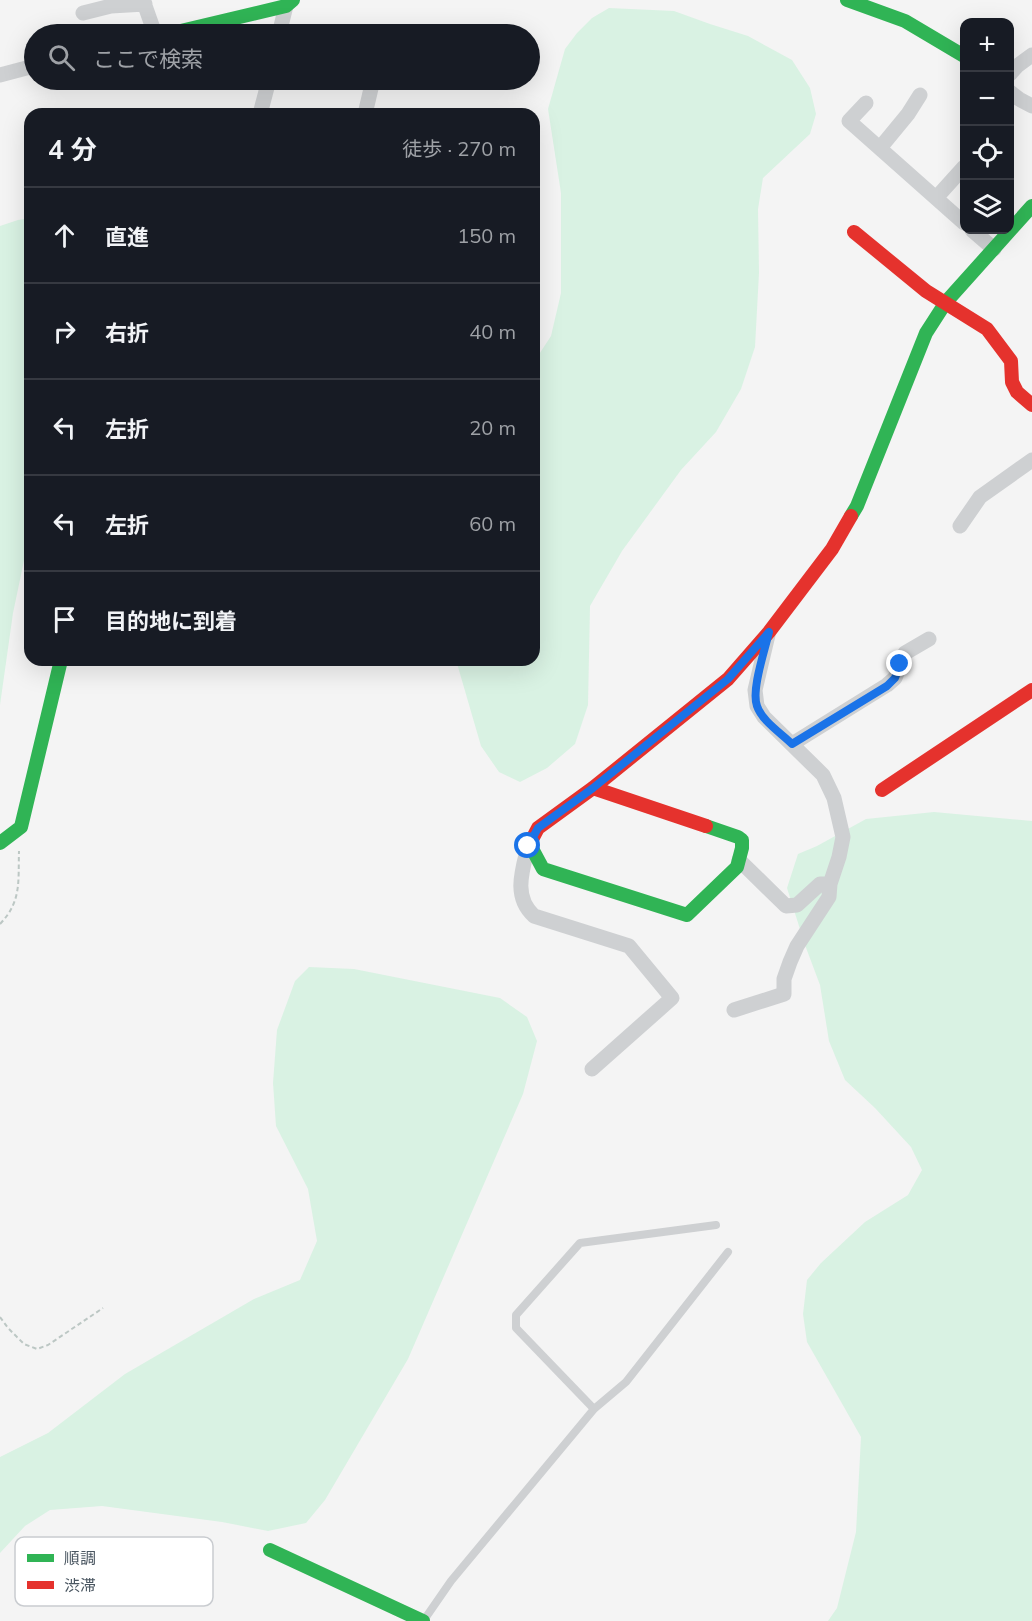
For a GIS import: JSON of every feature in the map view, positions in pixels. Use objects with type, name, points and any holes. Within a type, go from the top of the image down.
[{"type":"street","points":[[847,0],[905,21],[960,54]]},
{"type":"street","points":[[83,13],[111,6],[144,2],[152,24]]},
{"type":"street","points":[[207,24],[290,3]]},
{"type":"street","points":[[283,24],[290,3]]},
{"type":"street","points":[[1012,72],[1032,55]]},
{"type":"street","points":[[0,75],[24,69]]},
{"type":"street","points":[[265,108],[267,90]]},
{"type":"street","points":[[366,108],[370,90]]},
{"type":"street","points":[[880,148],[908,114],[920,95]]},
{"type":"street","points":[[866,103],[849,121],[960,219]]},
{"type":"street","points":[[936,198],[960,171]]},
{"type":"street","points":[[592,1069],[672,998],[629,946],[534,916],[526,909],[521,895],[521,872],[529,845],[538,828],[593,788],[728,679],[769,632],[832,549],[857,506],[926,333],[946,303],[1032,206]]},
{"type":"street","points":[[854,232],[926,291],[987,328],[1011,362],[1012,381],[1017,392],[1032,405]]},
{"type":"street","points":[[977,234],[994,249]]},
{"type":"street","points":[[960,526],[980,497],[1032,459]]},
{"type":"street","points":[[734,1010],[784,994],[784,979],[797,946],[829,897],[830,884],[843,837],[834,798],[823,775],[764,717],[757,706],[755,690],[769,632]]},
{"type":"street","points":[[792,744],[887,686],[895,678],[906,652],[929,639]]},
{"type":"street","points":[[1,844],[21,827],[60,666]]},
{"type":"street","points":[[882,790],[1032,690]]},
{"type":"street","points":[[529,845],[543,869],[687,915],[737,867],[742,848],[742,840],[738,837],[593,788]]},
{"type":"street","points":[[739,860],[786,906],[797,906],[820,885],[830,884]]},
{"type":"street","points":[[270,1550],[423,1621]]},
{"type":"lane","points":[[594,1409],[516,1328],[516,1315],[580,1243],[716,1225]]},
{"type":"lane","points":[[423,1621],[451,1581],[594,1409],[626,1382],[728,1252]]},
{"type":"path","points":[[0,924],[9,914],[17,895],[21,827]]},
{"type":"path","points":[[0,1317],[24,1344],[37,1349],[48,1345],[103,1308]]},
{"type":"green space","points":[[609,8],[674,11],[748,36],[792,60],[810,88],[816,114],[810,134],[763,178],[758,209],[759,273],[755,347],[741,389],[716,432],[681,470],[622,551],[590,606],[588,705],[575,744],[547,768],[520,782],[499,772],[481,746],[458,666],[540,666],[540,353],[551,336],[561,293],[561,193],[548,109],[565,49],[592,18]]},
{"type":"green space","points":[[24,219],[24,561],[13,613],[0,705],[0,226]]},
{"type":"green space","points":[[934,812],[1032,821],[1032,1621],[828,1621],[837,1608],[856,1532],[861,1437],[807,1342],[803,1314],[807,1280],[821,1263],[865,1222],[908,1195],[922,1170],[911,1147],[845,1080],[829,1041],[820,985],[787,888],[798,854],[866,819]]},
{"type":"green space","points":[[309,967],[354,969],[500,998],[527,1017],[537,1041],[523,1094],[408,1359],[325,1500],[306,1523],[268,1531],[222,1522],[102,1506],[50,1510],[25,1526],[0,1553],[0,1457],[48,1433],[125,1374],[254,1299],[300,1280],[317,1241],[308,1189],[276,1126],[273,1083],[277,1030],[295,981]]},
{"type":"traffic: fast","points":[[210,24],[286,6],[293,0]]},
{"type":"traffic: fast","points":[[847,0],[905,21],[960,54]]},
{"type":"traffic: fast","points":[[851,516],[926,333],[946,302],[1032,206]]},
{"type":"traffic: fast","points":[[0,843],[21,827],[60,666]]},
{"type":"traffic: fast","points":[[529,843],[543,869],[687,915],[737,867],[742,848],[742,840],[738,837],[706,826]]},
{"type":"traffic: fast","points":[[270,1550],[423,1621]]},
{"type":"traffic: jam","points":[[854,232],[926,291],[987,329],[1011,361],[1012,382],[1017,392],[1032,405]]},
{"type":"traffic: jam","points":[[528,847],[538,828],[593,788],[728,679],[769,632],[832,549],[851,516]]},
{"type":"traffic: jam","points":[[882,790],[1032,690]]},
{"type":"traffic: jam","points":[[593,788],[706,826]]},
{"type":"route","points":[[528,846],[538,828],[593,788],[728,679],[769,632],[755,690],[757,706],[764,717],[792,744],[887,686],[895,678],[900,664]]}]
